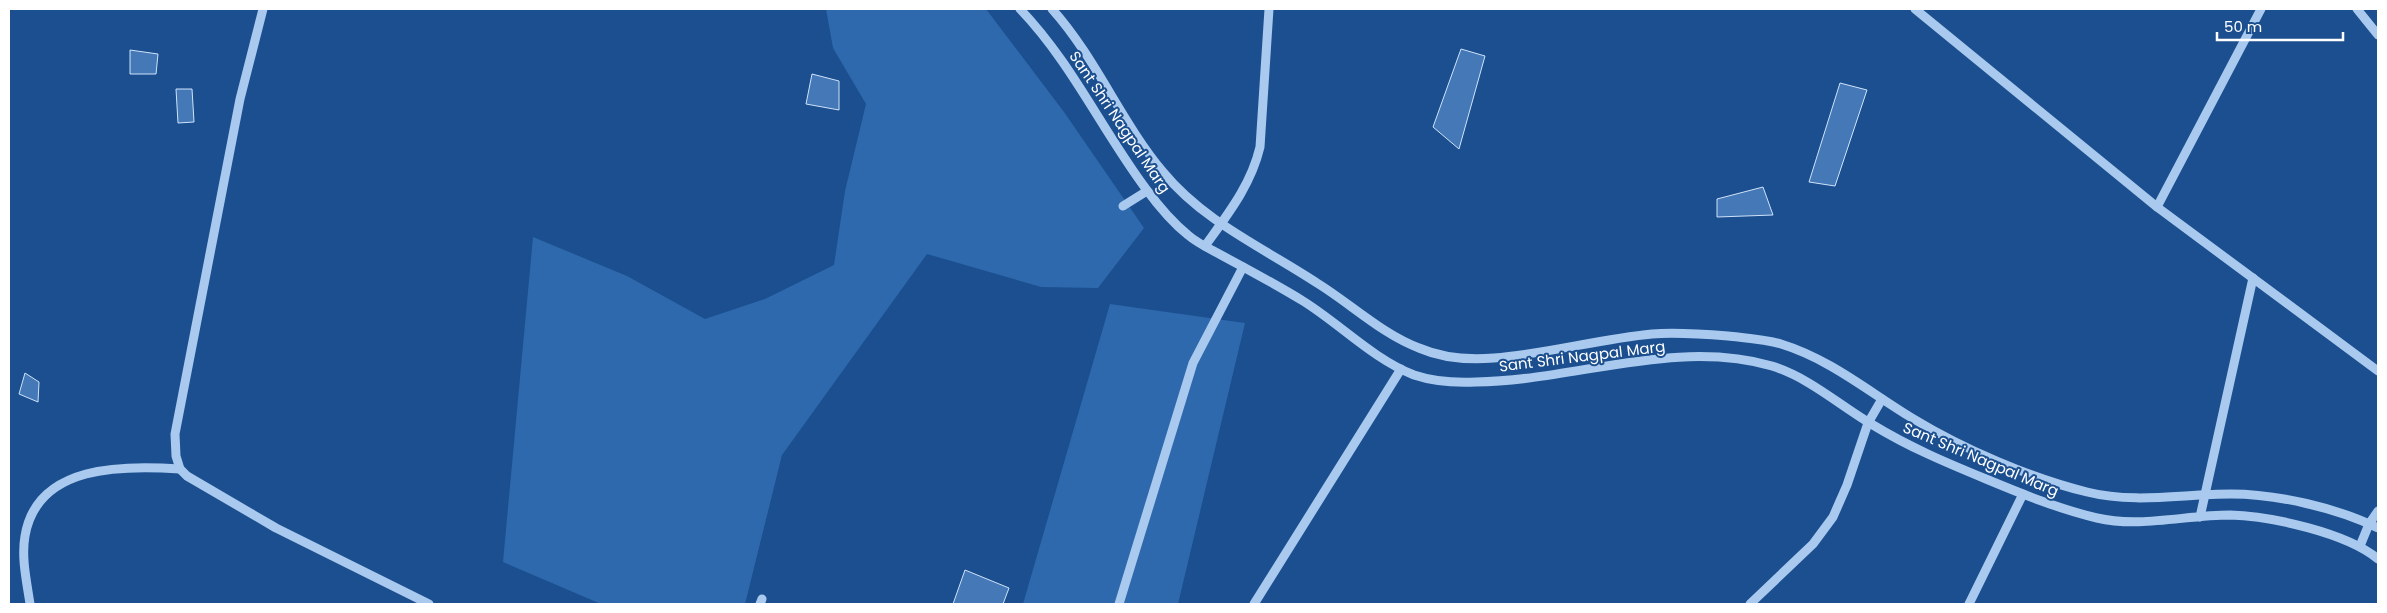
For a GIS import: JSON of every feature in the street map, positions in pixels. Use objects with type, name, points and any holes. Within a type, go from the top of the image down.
[{"type":"street","points":[[180,469],[176,456],[176,434],[240,99],[263,9]]},
{"type":"street","name":"Sant Shri Nagpal Marg","points":[[1020,9],[1037,26],[1065,64],[1147,191],[1188,236],[1304,301],[1401,369],[1417,376],[1446,382],[1520,380],[1639,360],[1685,357],[1734,360],[1773,366],[1834,397],[1868,422],[1939,459],[2023,494],[2082,514],[2106,520],[2130,522],[2231,515],[2259,518],[2326,534],[2360,546],[2378,559]]},
{"type":"street","name":"Sant Shri Nagpal Marg","points":[[1052,9],[1088,57],[1163,172],[1203,212],[1220,225],[1318,283],[1400,340],[1431,353],[1462,358],[1490,359],[1652,334],[1737,337],[1779,343],[1819,360],[1849,376],[1882,399],[1953,441],[2048,481],[2086,492],[2130,500],[2260,495],[2340,514],[2378,528]]},
{"type":"street","points":[[1205,246],[1244,190],[1257,160],[1260,147],[1269,9]]},
{"type":"street","points":[[1915,9],[2157,207],[2378,371]]},
{"type":"street","points":[[2157,207],[2261,9]]},
{"type":"street","points":[[2357,9],[2378,35]]},
{"type":"street","points":[[1123,206],[1147,191]]},
{"type":"street","points":[[1120,604],[1193,363],[1243,267]]},
{"type":"street","points":[[2200,517],[2253,278]]},
{"type":"street","points":[[1254,604],[1401,369]]},
{"type":"street","points":[[1750,604],[1813,544],[1833,517],[1868,422],[1882,399]]},
{"type":"street","points":[[30,604],[25,565],[24,537],[29,519],[37,505],[52,488],[78,476],[106,469],[152,467],[180,469],[206,488],[276,528],[429,604]]},
{"type":"street","points":[[1969,604],[2023,494]]},
{"type":"street","points":[[2360,546],[2369,524],[2378,511]]},
{"type":"shaded area","points":[[826,9],[986,9],[1064,112],[1144,228],[1098,288],[1041,287],[927,254],[782,455],[745,604],[601,604],[503,562],[533,237],[627,276],[705,319],[765,299],[834,265],[845,191],[866,104],[833,48]]},
{"type":"shaded area","points":[[1110,304],[1245,323],[1178,604],[1023,604]]},
{"type":"building","points":[[1461,49],[1485,56],[1459,149],[1433,127]]},
{"type":"building","points":[[130,50],[158,54],[156,74],[130,74]]},
{"type":"building","points":[[812,74],[839,81],[839,110],[806,104]]},
{"type":"building","points":[[1840,83],[1867,90],[1835,186],[1809,182]]},
{"type":"building","points":[[176,89],[192,89],[194,122],[178,123]]},
{"type":"building","points":[[1763,187],[1773,215],[1717,217],[1717,199]]},
{"type":"building","points":[[25,373],[39,382],[38,402],[19,394]]},
{"type":"building","points":[[965,570],[1009,588],[1003,604],[953,604]]}]
